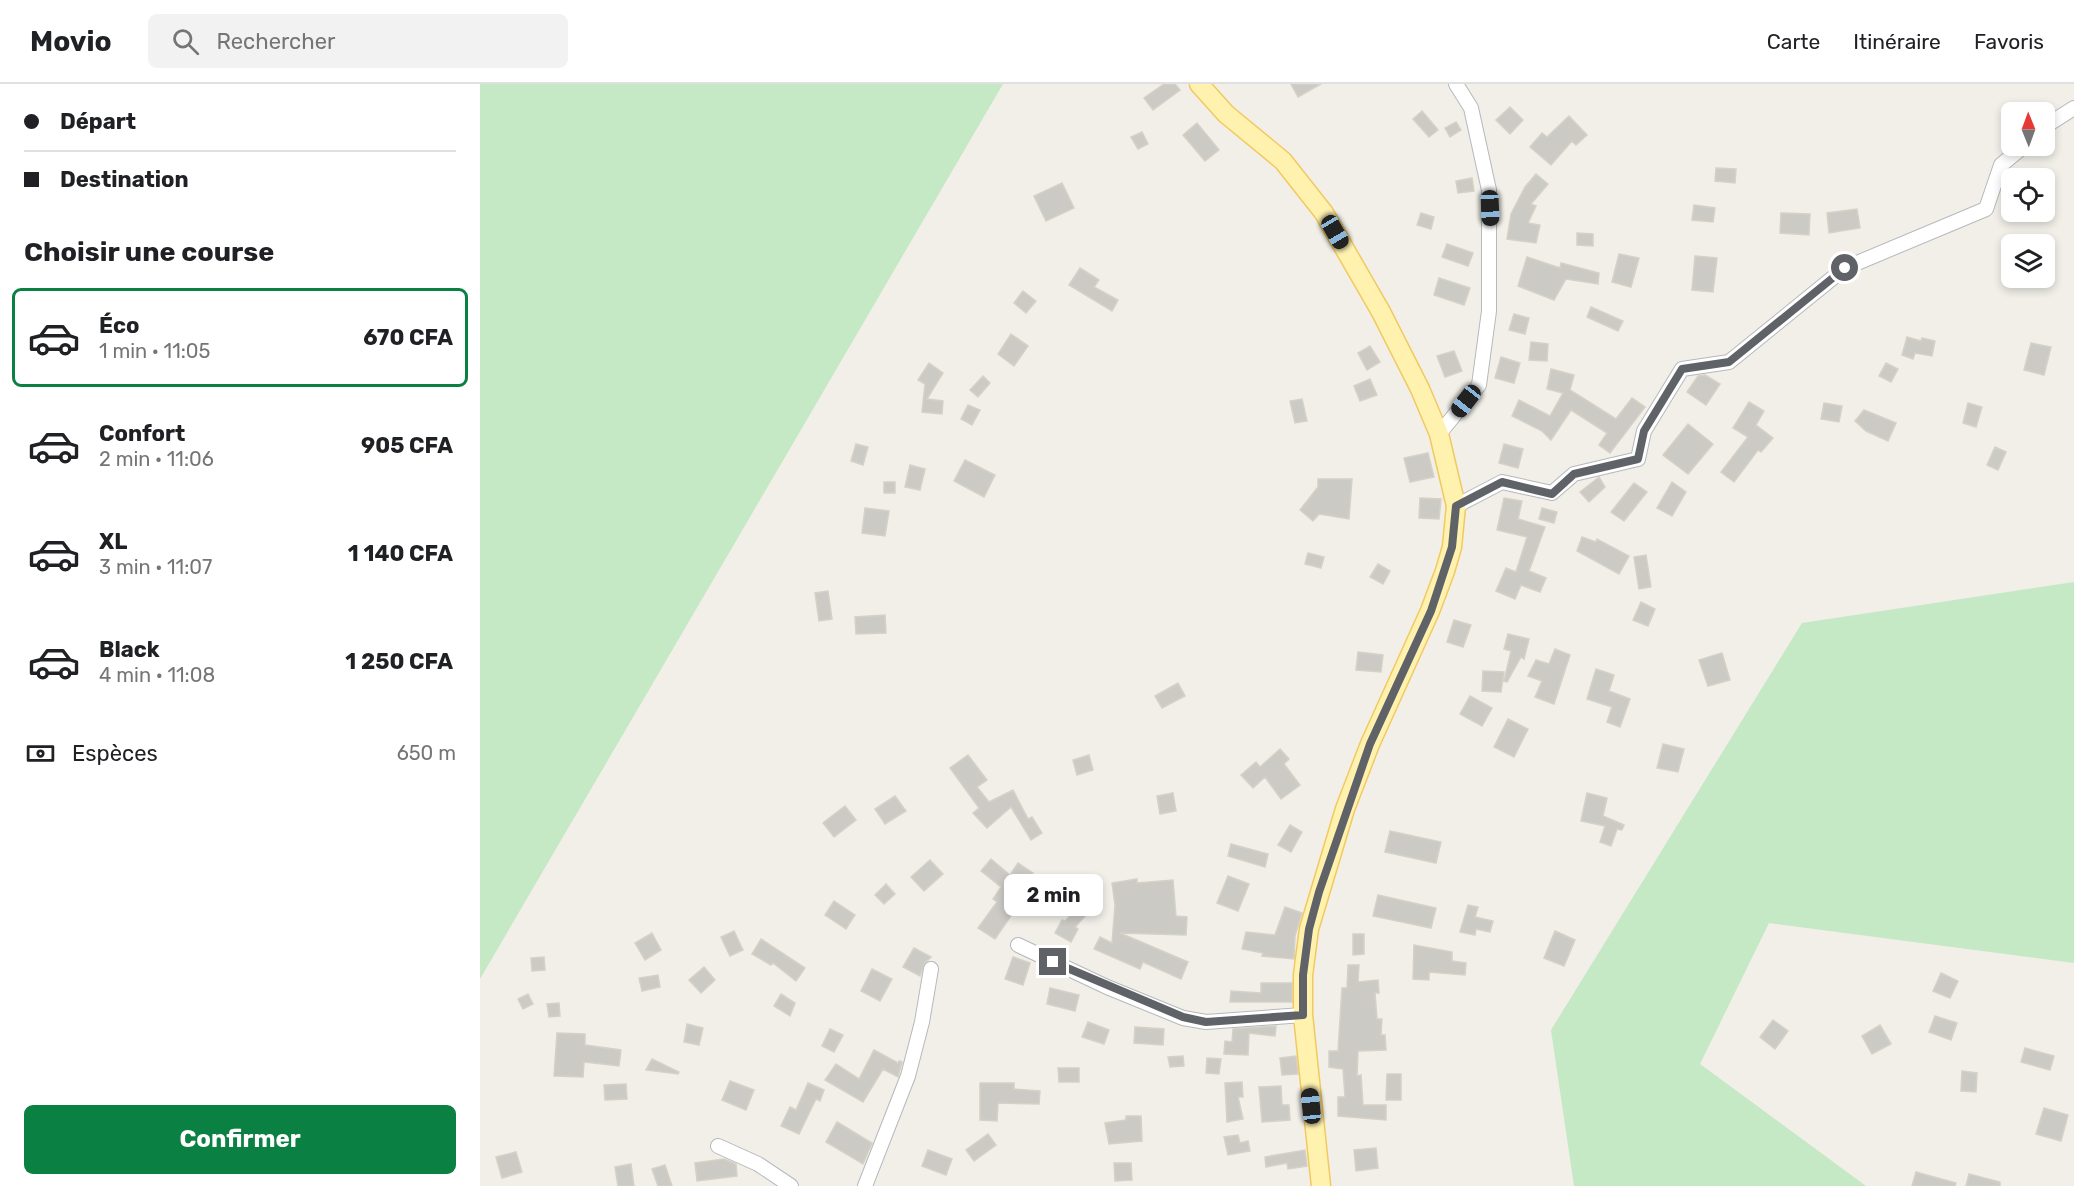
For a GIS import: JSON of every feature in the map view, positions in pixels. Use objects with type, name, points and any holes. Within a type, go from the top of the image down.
[{"type":"main road","points":[[1199,84],[1226,114],[1283,161],[1324,213],[1381,312],[1439,434],[1456,506],[1452,547],[1431,611],[1370,744],[1319,892],[1309,929],[1303,975],[1303,1015],[1321,1186]]},
{"type":"street","points":[[1439,434],[1479,384],[1489,311],[1489,190],[1471,108],[1456,84]]},
{"type":"street","points":[[2055,120],[2074,108]]},
{"type":"street","points":[[1456,506],[1502,482],[1552,494],[1574,474],[1638,459],[1644,431],[1682,369],[1729,362],[1845,268],[1986,209],[2001,165],[2012,156]]},
{"type":"street","points":[[1018,945],[1107,987],[1183,1017],[1206,1022],[1303,1015]]},
{"type":"street","points":[[866,1186],[908,1076],[922,1022],[931,969]]},
{"type":"street","points":[[718,1146],[758,1164],[791,1186]]},
{"type":"green space","points":[[480,84],[1003,84],[480,979]]},
{"type":"green space","points":[[2074,582],[2074,963],[1769,923],[1700,1064],[1866,1186],[1574,1186],[1551,1030],[1802,623]]},
{"type":"building","points":[[1164,84],[1175,84],[1180,90],[1153,110],[1144,98]]},
{"type":"building","points":[[1291,84],[1321,84],[1298,97]]},
{"type":"building","points":[[1510,107],[1523,120],[1510,134],[1496,120]]},
{"type":"building","points":[[1422,111],[1438,130],[1429,137],[1413,119]]},
{"type":"building","points":[[1569,116],[1587,135],[1576,145],[1572,141],[1551,165],[1530,147],[1542,133],[1547,137]]},
{"type":"building","points":[[1456,122],[1461,130],[1450,137],[1445,128]]},
{"type":"building","points":[[1197,123],[1219,150],[1205,161],[1183,135]]},
{"type":"building","points":[[1142,132],[1148,144],[1138,149],[1131,137]]},
{"type":"building","points":[[1716,168],[1736,169],[1735,183],[1715,181]]},
{"type":"building","points":[[1536,174],[1548,184],[1531,204],[1536,206],[1528,223],[1540,225],[1536,243],[1507,239],[1511,214],[1525,187]]},
{"type":"building","points":[[1472,178],[1474,191],[1458,193],[1456,181]]},
{"type":"building","points":[[1062,183],[1074,208],[1046,221],[1034,196]]},
{"type":"building","points":[[1694,205],[1715,208],[1713,222],[1692,220]]},
{"type":"building","points":[[1857,209],[1860,228],[1829,233],[1827,213]]},
{"type":"building","points":[[1421,213],[1434,217],[1431,229],[1417,225]]},
{"type":"building","points":[[1781,213],[1810,214],[1809,235],[1780,233]]},
{"type":"building","points":[[1577,233],[1593,234],[1593,246],[1577,245]]},
{"type":"building","points":[[1447,244],[1473,253],[1468,266],[1442,257]]},
{"type":"building","points":[[1619,254],[1639,258],[1631,287],[1612,282]]},
{"type":"building","points":[[1695,256],[1717,258],[1713,292],[1692,290]]},
{"type":"building","points":[[1527,257],[1560,268],[1561,263],[1599,273],[1598,284],[1566,279],[1554,300],[1518,286]]},
{"type":"building","points":[[1080,268],[1099,280],[1094,287],[1118,300],[1112,311],[1069,285]]},
{"type":"building","points":[[1439,278],[1470,288],[1464,305],[1434,295]]},
{"type":"building","points":[[1023,291],[1036,301],[1026,313],[1014,303]]},
{"type":"building","points":[[1591,307],[1623,321],[1618,331],[1587,317]]},
{"type":"building","points":[[1514,314],[1529,318],[1525,334],[1509,330]]},
{"type":"building","points":[[1011,334],[1028,346],[1014,366],[998,354]]},
{"type":"building","points":[[1907,337],[1921,341],[1922,338],[1935,341],[1932,356],[1915,353],[1913,359],[1902,355]]},
{"type":"building","points":[[1531,342],[1548,344],[1547,361],[1529,360]]},
{"type":"building","points":[[2031,343],[2051,347],[2044,375],[2024,370]]},
{"type":"building","points":[[1370,346],[1380,362],[1367,370],[1358,353]]},
{"type":"building","points":[[1454,351],[1462,371],[1445,377],[1437,356]]},
{"type":"building","points":[[1501,357],[1520,363],[1514,383],[1495,378]]},
{"type":"building","points":[[929,363],[943,373],[927,399],[943,401],[942,414],[922,412],[925,384],[918,380]]},
{"type":"building","points":[[1886,363],[1898,369],[1891,382],[1879,376]]},
{"type":"building","points":[[1551,369],[1574,375],[1570,390],[1616,419],[1632,398],[1645,407],[1610,453],[1599,445],[1607,433],[1571,410],[1551,440],[1542,431],[1512,416],[1519,400],[1550,416],[1563,393],[1547,389]]},
{"type":"building","points":[[1705,375],[1720,384],[1706,405],[1687,392],[1698,376]]},
{"type":"building","points":[[983,376],[990,383],[978,397],[970,390]]},
{"type":"building","points":[[1370,379],[1377,395],[1360,401],[1354,386]]},
{"type":"building","points":[[1302,399],[1307,421],[1295,423],[1290,401]]},
{"type":"building","points":[[1749,402],[1764,411],[1756,425],[1773,438],[1761,452],[1758,450],[1734,482],[1721,472],[1748,437],[1733,428]]},
{"type":"building","points":[[1824,403],[1842,406],[1839,422],[1821,419]]},
{"type":"building","points":[[1968,403],[1982,407],[1976,427],[1963,423]]},
{"type":"building","points":[[968,405],[980,410],[972,425],[961,419]]},
{"type":"building","points":[[1864,410],[1896,423],[1888,441],[1866,431],[1855,421]]},
{"type":"building","points":[[1688,424],[1713,444],[1688,474],[1663,455]]},
{"type":"building","points":[[856,444],[868,447],[863,465],[851,461]]},
{"type":"building","points":[[1504,444],[1523,449],[1518,468],[1499,463]]},
{"type":"building","points":[[1995,447],[2006,452],[1998,470],[1987,465]]},
{"type":"building","points":[[1428,453],[1434,477],[1410,482],[1404,458]]},
{"type":"building","points":[[965,460],[995,475],[984,497],[954,481]]},
{"type":"building","points":[[910,465],[925,469],[920,490],[905,487]]},
{"type":"building","points":[[1599,477],[1605,487],[1589,502],[1580,492]]},
{"type":"building","points":[[1318,479],[1352,479],[1349,519],[1319,514],[1313,521],[1300,510],[1318,487]]},
{"type":"building","points":[[884,482],[895,482],[895,493],[884,493]]},
{"type":"building","points":[[1672,482],[1686,492],[1672,516],[1657,508]]},
{"type":"building","points":[[1634,483],[1647,492],[1624,521],[1611,512]]},
{"type":"building","points":[[1420,498],[1441,499],[1439,519],[1419,518]]},
{"type":"building","points":[[1504,498],[1522,501],[1518,519],[1545,527],[1529,571],[1546,578],[1540,592],[1521,585],[1515,599],[1496,591],[1506,568],[1516,572],[1527,537],[1497,530]]},
{"type":"building","points":[[865,508],[889,511],[885,536],[862,533]]},
{"type":"building","points":[[1542,508],[1557,512],[1554,523],[1539,519]]},
{"type":"building","points":[[1582,537],[1596,542],[1597,539],[1629,556],[1619,574],[1577,551]]},
{"type":"building","points":[[1308,553],[1324,557],[1321,568],[1305,564]]},
{"type":"building","points":[[1646,555],[1651,587],[1639,589],[1634,557]]},
{"type":"building","points":[[1378,564],[1390,571],[1383,584],[1370,577]]},
{"type":"building","points":[[828,591],[832,619],[819,621],[815,593]]},
{"type":"building","points":[[1641,602],[1655,609],[1648,626],[1633,620]]},
{"type":"building","points":[[885,615],[886,633],[856,634],[855,617]]},
{"type":"building","points":[[1454,620],[1471,625],[1463,647],[1447,642]]},
{"type":"building","points":[[1508,634],[1529,639],[1524,659],[1521,657],[1507,682],[1504,681],[1511,651],[1504,649]]},
{"type":"building","points":[[1555,649],[1570,655],[1554,704],[1535,697],[1542,681],[1528,676],[1536,660],[1549,664]]},
{"type":"building","points":[[1358,652],[1383,655],[1381,672],[1356,670]]},
{"type":"building","points":[[1722,653],[1730,680],[1708,686],[1699,660]]},
{"type":"building","points":[[1596,669],[1614,675],[1609,691],[1630,699],[1620,727],[1607,722],[1612,707],[1587,699]]},
{"type":"building","points":[[1483,671],[1504,672],[1501,692],[1482,691]]},
{"type":"building","points":[[1178,683],[1185,696],[1162,708],[1155,696]]},
{"type":"building","points":[[1470,696],[1492,708],[1482,726],[1460,714]]},
{"type":"building","points":[[1508,719],[1528,729],[1514,757],[1494,747]]},
{"type":"building","points":[[1663,744],[1684,749],[1678,772],[1657,768]]},
{"type":"building","points":[[1280,749],[1289,759],[1284,764],[1300,785],[1281,799],[1265,777],[1253,788],[1241,775],[1256,762],[1260,767]]},
{"type":"building","points":[[968,755],[987,780],[977,787],[989,802],[1013,790],[1028,819],[1032,817],[1042,833],[1031,840],[1011,807],[987,828],[973,813],[979,808],[950,768]]},
{"type":"building","points":[[1089,755],[1093,770],[1077,775],[1073,760]]},
{"type":"building","points":[[1173,793],[1176,811],[1160,814],[1157,796]]},
{"type":"building","points":[[1587,793],[1607,798],[1603,816],[1624,825],[1622,830],[1617,829],[1611,846],[1600,842],[1605,826],[1581,821]]},
{"type":"building","points":[[895,796],[906,811],[885,824],[875,809]]},
{"type":"building","points":[[845,806],[856,820],[834,837],[823,823]]},
{"type":"building","points":[[1290,825],[1302,832],[1291,852],[1278,845]]},
{"type":"building","points":[[1390,831],[1441,842],[1436,863],[1385,852]]},
{"type":"building","points":[[1231,844],[1268,854],[1265,867],[1228,856]]},
{"type":"building","points":[[991,859],[1010,875],[1018,863],[1033,873],[1017,897],[1022,900],[995,939],[978,928],[997,902],[993,899],[1001,887],[981,871]]},
{"type":"building","points":[[930,860],[943,874],[924,891],[911,877]]},
{"type":"building","points":[[1228,876],[1249,884],[1238,911],[1217,903]]},
{"type":"building","points":[[1137,879],[1137,883],[1173,880],[1176,916],[1187,917],[1186,935],[1120,933],[1188,962],[1181,979],[1143,962],[1140,969],[1094,949],[1100,937],[1112,943],[1115,905],[1112,883]]},
{"type":"building","points":[[886,884],[895,894],[884,904],[875,895]]},
{"type":"building","points":[[1378,895],[1436,908],[1431,928],[1373,916]]},
{"type":"building","points":[[834,901],[855,915],[846,929],[825,915]]},
{"type":"building","points":[[1081,904],[1089,912],[1075,927],[1078,929],[1071,942],[1055,933],[1062,920],[1065,921]]},
{"type":"building","points":[[1468,905],[1478,907],[1475,917],[1493,921],[1490,932],[1476,929],[1475,935],[1460,932]]},
{"type":"building","points":[[1285,907],[1302,913],[1295,936],[1294,959],[1262,956],[1263,953],[1242,949],[1246,932],[1275,935]]},
{"type":"building","points":[[734,931],[743,950],[730,956],[721,937]]},
{"type":"building","points":[[1555,931],[1575,940],[1564,966],[1544,958]]},
{"type":"building","points":[[652,933],[661,950],[645,960],[635,943]]},
{"type":"building","points":[[1353,934],[1364,934],[1364,954],[1353,955]]},
{"type":"building","points":[[761,939],[805,968],[796,981],[773,963],[771,965],[752,954]]},
{"type":"building","points":[[1414,945],[1452,952],[1452,961],[1466,963],[1465,975],[1429,972],[1429,980],[1413,979]]},
{"type":"building","points":[[914,948],[931,957],[924,964],[920,976],[903,967]]},
{"type":"building","points":[[544,957],[545,970],[532,971],[531,958]]},
{"type":"building","points":[[1013,957],[1030,963],[1023,985],[1005,979]]},
{"type":"building","points":[[1348,965],[1359,965],[1358,982],[1378,980],[1379,993],[1375,993],[1377,1019],[1382,1019],[1381,1035],[1385,1035],[1386,1050],[1358,1051],[1357,1076],[1361,1075],[1363,1105],[1386,1105],[1386,1120],[1338,1116],[1338,1097],[1345,1097],[1343,1069],[1329,1067],[1329,1051],[1338,1051],[1342,988],[1347,988]]},
{"type":"building","points":[[704,967],[715,980],[701,993],[689,980]]},
{"type":"building","points":[[872,969],[892,979],[880,1001],[861,991]]},
{"type":"building","points":[[1941,973],[1958,981],[1950,998],[1933,991]]},
{"type":"building","points":[[658,975],[660,987],[642,991],[639,978]]},
{"type":"building","points":[[1261,983],[1292,983],[1292,1002],[1230,1002],[1231,991],[1261,993]]},
{"type":"building","points":[[1050,988],[1079,995],[1075,1011],[1047,1004]]},
{"type":"building","points":[[528,994],[533,1004],[523,1009],[518,999]]},
{"type":"building","points":[[781,994],[795,1003],[790,1016],[774,1006]]},
{"type":"building","points":[[559,1003],[560,1016],[549,1017],[547,1004]]},
{"type":"building","points":[[1935,1016],[1957,1023],[1951,1040],[1929,1032]]},
{"type":"building","points":[[1773,1020],[1788,1031],[1775,1049],[1760,1037]]},
{"type":"building","points":[[1088,1022],[1109,1030],[1104,1044],[1082,1037]]},
{"type":"building","points":[[687,1024],[703,1028],[699,1045],[684,1042]]},
{"type":"building","points":[[1880,1025],[1891,1044],[1872,1054],[1862,1036]]},
{"type":"building","points":[[1276,1026],[1275,1036],[1249,1033],[1248,1055],[1224,1054],[1225,1041],[1232,1042],[1233,1029]]},
{"type":"building","points":[[1135,1027],[1164,1029],[1163,1045],[1134,1043]]},
{"type":"building","points":[[830,1029],[843,1035],[834,1052],[822,1046]]},
{"type":"building","points":[[557,1033],[585,1034],[585,1045],[621,1050],[619,1066],[584,1062],[583,1077],[554,1076]]},
{"type":"building","points":[[2025,1048],[2054,1056],[2050,1070],[2021,1062]]},
{"type":"building","points":[[874,1050],[898,1063],[902,1062],[898,1077],[883,1069],[863,1102],[825,1080],[836,1064],[859,1079]]},
{"type":"building","points":[[1183,1056],[1184,1066],[1170,1067],[1168,1057]]},
{"type":"building","points":[[1296,1056],[1298,1074],[1282,1075],[1280,1058]]},
{"type":"building","points":[[1207,1058],[1221,1059],[1219,1074],[1206,1073]]},
{"type":"building","points":[[652,1059],[679,1072],[678,1074],[646,1070]]},
{"type":"building","points":[[1058,1068],[1079,1068],[1079,1082],[1059,1082]]},
{"type":"building","points":[[1962,1071],[1977,1073],[1976,1092],[1961,1091]]},
{"type":"building","points":[[1387,1074],[1401,1074],[1401,1100],[1386,1100]]},
{"type":"building","points":[[730,1081],[754,1090],[746,1110],[722,1100]]},
{"type":"building","points":[[1242,1082],[1243,1097],[1238,1097],[1243,1119],[1227,1122],[1225,1083]]},
{"type":"building","points":[[808,1083],[824,1090],[820,1101],[816,1099],[799,1134],[781,1126],[790,1107],[796,1110]]},
{"type":"building","points":[[980,1083],[1014,1083],[1014,1089],[1040,1091],[1039,1104],[998,1103],[997,1121],[980,1120]]},
{"type":"building","points":[[626,1084],[627,1099],[605,1100],[604,1085]]},
{"type":"building","points":[[1281,1086],[1282,1105],[1289,1105],[1290,1120],[1262,1122],[1259,1087]]},
{"type":"building","points":[[2044,1108],[2068,1115],[2061,1141],[2036,1134]]},
{"type":"building","points":[[1126,1116],[1141,1116],[1142,1141],[1109,1144],[1105,1123],[1126,1120]]},
{"type":"building","points":[[837,1122],[872,1143],[863,1164],[826,1142]]},
{"type":"building","points":[[988,1134],[996,1145],[974,1161],[966,1150]]},
{"type":"building","points":[[1238,1135],[1240,1143],[1248,1141],[1250,1151],[1228,1155],[1224,1137]]},
{"type":"building","points":[[1376,1148],[1378,1168],[1356,1171],[1354,1150]]},
{"type":"building","points":[[928,1150],[952,1159],[946,1175],[922,1166]]},
{"type":"building","points":[[1305,1150],[1307,1166],[1288,1169],[1287,1163],[1266,1167],[1265,1157]]},
{"type":"building","points":[[516,1152],[522,1172],[502,1178],[496,1157]]},
{"type":"building","points":[[724,1159],[736,1164],[737,1176],[697,1181],[695,1163]]},
{"type":"building","points":[[1114,1163],[1131,1163],[1132,1180],[1115,1181]]},
{"type":"building","points":[[631,1164],[634,1186],[618,1186],[615,1167]]},
{"type":"building","points":[[665,1165],[672,1186],[658,1186],[652,1169]]},
{"type":"building","points":[[1916,1172],[1956,1183],[1955,1186],[1912,1186]]},
{"type":"building","points":[[1969,1174],[2000,1182],[2000,1186],[1966,1186]]},
{"type":"route","points":[[1053,962],[1107,987],[1183,1017],[1206,1022],[1303,1015],[1303,975],[1309,929],[1319,892],[1370,744],[1431,611],[1452,547],[1456,506],[1502,482],[1552,494],[1574,474],[1638,459],[1644,431],[1682,369],[1729,362],[1845,268]]}]
